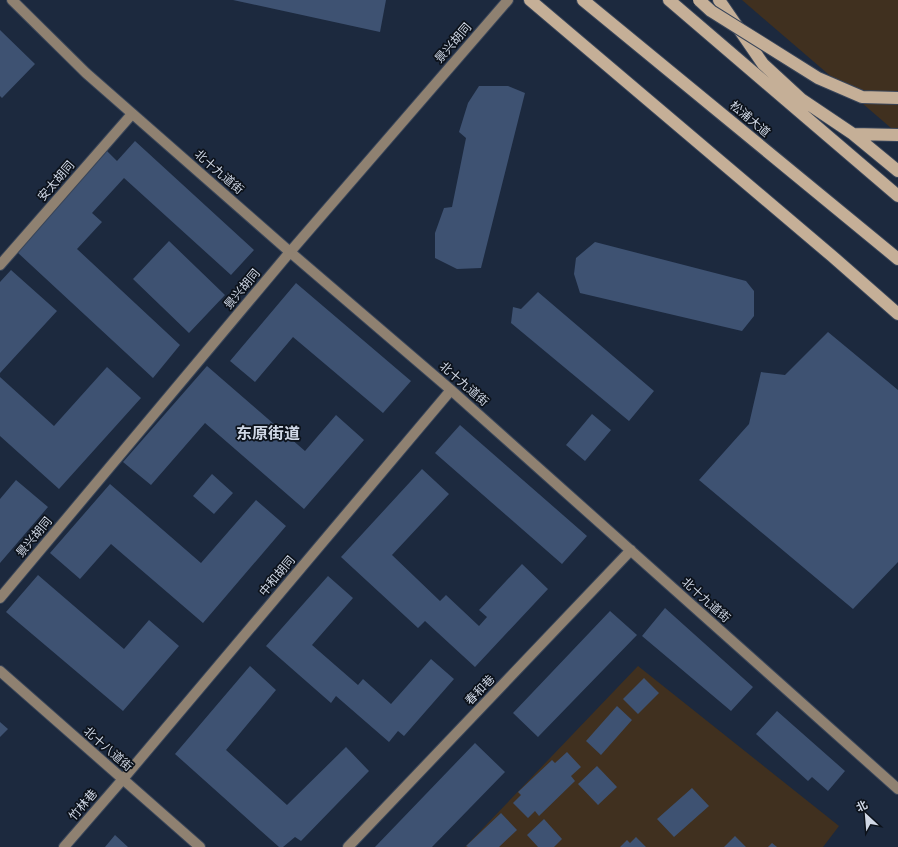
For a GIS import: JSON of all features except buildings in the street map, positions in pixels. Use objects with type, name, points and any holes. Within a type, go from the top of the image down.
[{"type":"highway","points":[[530,0],[832,256],[898,314]]},
{"type":"highway","name":"松浦大道","points":[[584,0],[898,259]]},
{"type":"highway","points":[[669,0],[898,196]]},
{"type":"highway","points":[[699,0],[711,11],[818,78],[862,97],[898,98]]},
{"type":"highway","points":[[719,0],[763,64],[801,99],[853,134],[898,171]]},
{"type":"highway","points":[[853,134],[898,135]]},
{"type":"street","name":"北十九道街","points":[[12,0],[86,73],[132,114],[451,390],[898,789]]},
{"type":"street","name":"景兴胡同","points":[[0,598],[290,252],[508,0]]},
{"type":"street","name":"安太胡同","points":[[0,265],[132,114]]},
{"type":"street","name":"中和胡同","points":[[123,779],[451,390]]},
{"type":"street","name":"春和巷","points":[[348,847],[631,550]]},
{"type":"street","name":"北十八道街","points":[[0,671],[200,847]]},
{"type":"street","name":"竹林巷","points":[[64,847],[123,779]]},
{"type":"shaded area","points":[[742,0],[898,0],[898,134]]},
{"type":"shaded area","points":[[638,666],[839,826],[823,847],[465,847]]},
{"type":"district","name":"东原街道","points":[[268,433]]}]
